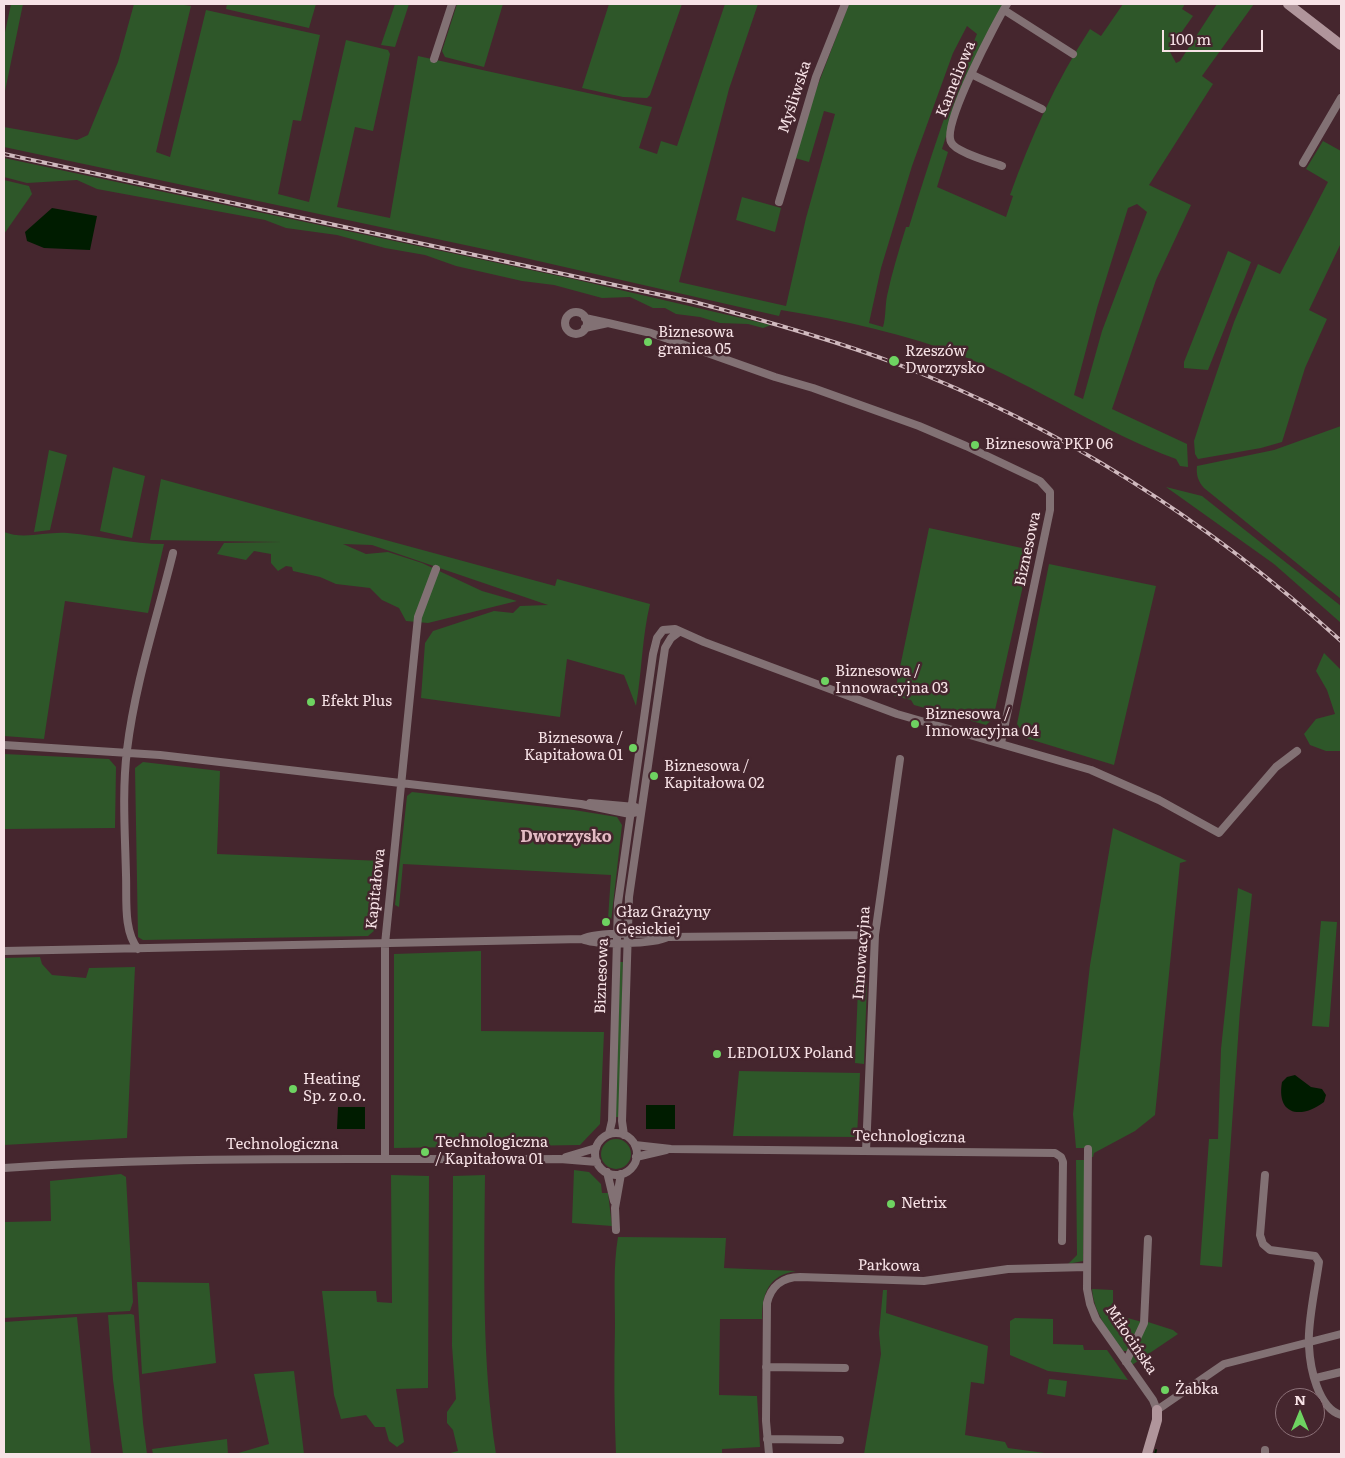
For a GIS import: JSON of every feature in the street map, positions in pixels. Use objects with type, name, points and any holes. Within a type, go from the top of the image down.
[{"type":"street","points":[[434,59],[452,4]]},
{"type":"street","name":"Myśliwska","points":[[779,202],[816,77],[845,4]]},
{"type":"street","points":[[1288,4],[1341,46]]},
{"type":"street","points":[[1006,7],[1073,54]]},
{"type":"street","name":"Kameliowa","points":[[1002,166],[958,149],[950,141],[953,123],[971,74],[982,48],[1006,7]]},
{"type":"street","points":[[971,74],[1042,109]]},
{"type":"street","points":[[1303,163],[1341,98]]},
{"type":"street","points":[[573,313],[580,313],[585,318],[608,323],[585,328],[580,333],[573,334],[567,330],[565,324],[567,317],[573,313]]},
{"type":"street","points":[[585,318],[585,328]]},
{"type":"street","name":"Biznesowa","points":[[608,323],[651,334],[920,426],[1018,470],[1046,486],[1051,496],[1050,510],[1001,743]]},
{"type":"street","points":[[138,949],[132,941],[129,927],[126,891],[124,803],[127,752],[134,706],[173,553]]},
{"type":"street","name":"Kapitałowa","points":[[385,1159],[385,944],[417,623],[419,610],[436,569]]},
{"type":"street","name":"Biznesowa","points":[[609,1134],[611,1128],[619,890],[655,643],[659,635],[666,629],[672,628],[679,632],[671,638],[665,648],[632,872],[627,939],[622,1129],[624,1135]]},
{"type":"street","points":[[679,632],[897,714],[1060,760],[1122,783],[1219,833],[1276,767],[1297,751]]},
{"type":"street","points":[[4,745],[127,752],[641,811]]},
{"type":"street","name":"Innowacyjna","points":[[866,1150],[875,935],[900,759]]},
{"type":"street","points":[[4,951],[668,937],[875,935]]},
{"type":"street","points":[[607,1172],[621,1174],[631,1168],[636,1157],[635,1145],[624,1135],[609,1134],[599,1141],[596,1148],[597,1162],[607,1172],[615,1208],[616,1230]]},
{"type":"street","name":"Technologiczna","points":[[635,1145],[670,1149],[1055,1153],[1061,1157],[1063,1162],[1062,1241]]},
{"type":"street","name":"Technologiczna","points":[[560,1159],[596,1148]]},
{"type":"street","name":"Miłocińska","points":[[1088,1148],[1087,1267],[1090,1304],[1096,1319],[1153,1400],[1157,1410]]},
{"type":"street","name":"Technologiczna","points":[[636,1157],[670,1149]]},
{"type":"street","name":"Technologiczna","points":[[4,1168],[130,1161],[560,1159],[597,1162]]},
{"type":"street","points":[[615,1208],[621,1174]]},
{"type":"street","points":[[1265,1175],[1260,1235],[1263,1244],[1270,1250],[1315,1256],[1319,1262],[1309,1342],[1316,1378],[1323,1401],[1331,1410],[1341,1415]]},
{"type":"street","points":[[1126,1362],[1144,1322],[1148,1239]]},
{"type":"street","name":"Parkowa","points":[[769,1454],[766,1367],[769,1295],[773,1288],[790,1277],[924,1281],[1008,1269],[1087,1267]]},
{"type":"street","points":[[1147,1454],[1157,1420],[1157,1410],[1224,1364],[1341,1334]]},
{"type":"street","points":[[766,1367],[845,1368]]},
{"type":"street","points":[[1316,1378],[1341,1372]]},
{"type":"street","points":[[768,1439],[840,1440]]},
{"type":"green space","points":[[11,4],[23,4],[4,96],[4,37]]},
{"type":"green space","points":[[134,4],[178,4],[191,6],[156,152],[170,157],[206,10],[320,35],[301,121],[293,120],[278,194],[309,202],[346,40],[388,50],[390,54],[373,131],[355,127],[337,207],[390,218],[418,56],[652,107],[639,148],[657,154],[661,141],[677,146],[725,4],[758,4],[729,89],[679,282],[786,306],[806,218],[835,114],[824,111],[809,162],[795,158],[814,95],[849,4],[1004,4],[977,56],[955,111],[942,149],[948,152],[937,187],[1006,217],[1013,196],[1010,195],[1036,131],[1055,89],[1090,29],[1101,36],[1123,4],[1185,4],[1182,9],[1193,16],[1169,50],[1176,63],[1180,61],[1217,4],[1254,4],[1202,76],[1213,84],[1149,185],[1191,205],[1156,280],[1112,409],[1187,444],[1188,467],[1180,466],[1176,459],[1122,436],[1018,381],[965,357],[920,341],[828,318],[781,310],[779,316],[512,255],[4,147],[4,127],[77,140],[88,135],[118,62]],"holes":[[[967,26],[977,34],[949,105],[909,227],[906,227],[886,300],[883,327],[869,323],[881,268],[912,166],[953,53]],[[1137,204],[1147,212],[1102,331],[1083,399],[1074,395],[1097,308],[1128,208]]]},
{"type":"green space","points":[[227,4],[316,4],[309,28],[226,9]]},
{"type":"green space","points":[[395,4],[409,4],[395,47],[381,45]]},
{"type":"green space","points":[[457,4],[503,4],[484,67],[445,57],[442,51]]},
{"type":"green space","points":[[609,4],[682,4],[650,95],[647,98],[623,97],[582,88]]},
{"type":"green space","points":[[1323,141],[1341,151],[1341,243],[1309,310],[1327,319],[1305,368],[1282,442],[1261,448],[1198,459],[1195,454],[1194,441],[1234,322],[1258,264],[1280,274],[1328,182],[1306,169]]},
{"type":"green space","points":[[4,158],[573,279],[771,325],[763,328],[748,324],[720,323],[700,317],[676,314],[665,308],[653,308],[630,297],[602,298],[554,285],[522,281],[456,266],[425,255],[385,248],[337,235],[286,228],[265,220],[97,189],[77,180],[27,183],[4,177]]},
{"type":"green space","points":[[4,180],[29,186],[32,194],[4,234]]},
{"type":"green space","points":[[742,197],[781,208],[775,232],[736,220]]},
{"type":"green space","points":[[1228,251],[1251,262],[1208,370],[1184,368],[1184,362]]},
{"type":"green space","points":[[1341,426],[1341,599],[1204,488],[1198,478],[1197,466],[1274,450]]},
{"type":"green space","points":[[49,450],[67,455],[50,530],[34,532]]},
{"type":"green space","points":[[113,467],[145,476],[132,538],[100,531]]},
{"type":"green space","points":[[161,479],[555,586],[557,579],[650,604],[645,629],[636,706],[624,675],[567,659],[560,717],[421,698],[425,643],[433,631],[494,611],[513,613],[520,606],[548,605],[372,545],[343,544],[366,554],[388,552],[422,563],[482,591],[517,601],[428,623],[406,621],[399,608],[382,600],[370,588],[336,584],[320,577],[293,571],[292,567],[286,566],[278,571],[271,563],[271,554],[254,551],[246,560],[217,554],[224,543],[282,542],[150,540]]},
{"type":"green space","points":[[1166,487],[1202,496],[1341,606],[1341,623],[1274,564]]},
{"type":"green space","points":[[929,528],[1031,550],[993,719],[986,725],[914,705],[911,700],[894,696]]},
{"type":"green space","points":[[4,532],[19,535],[68,533],[140,543],[164,544],[148,613],[65,601],[44,739],[4,736]]},
{"type":"green space","points":[[1049,564],[1156,586],[1114,765],[1026,738],[1017,724]]},
{"type":"green space","points":[[1324,653],[1341,670],[1341,751],[1326,751],[1310,745],[1304,734],[1316,719],[1335,714],[1327,690],[1316,671]]},
{"type":"green space","points":[[4,754],[109,759],[116,767],[115,828],[4,829]]},
{"type":"green space","points":[[143,762],[220,771],[217,854],[382,861],[375,930],[368,936],[143,940],[138,937],[135,768]]},
{"type":"green space","points":[[412,792],[574,810],[617,817],[622,825],[611,922],[608,919],[611,875],[403,864],[399,907],[395,905],[407,796]]},
{"type":"green space","points":[[1113,828],[1187,861],[1180,863],[1155,1115],[1135,1131],[1094,1153],[1093,1157],[1090,1157],[1090,1148],[1076,1148],[1073,1114],[1090,965]]},
{"type":"green space","points":[[1238,888],[1252,894],[1240,1010],[1222,1267],[1200,1265],[1209,1139],[1218,1139],[1221,1049]]},
{"type":"green space","points":[[1321,921],[1337,922],[1329,1027],[1312,1026]]},
{"type":"green space","points":[[481,951],[481,1031],[604,1032],[600,1124],[580,1145],[394,1148],[394,954]]},
{"type":"green space","points":[[40,957],[42,964],[52,975],[86,978],[89,968],[135,967],[127,1138],[4,1145],[4,958]]},
{"type":"green space","points":[[620,962],[623,962],[619,1117],[615,1117]]},
{"type":"green space","points":[[856,982],[867,982],[864,1064],[855,1063],[858,988],[854,987]]},
{"type":"green space","points":[[739,1071],[860,1073],[857,1137],[733,1136]]},
{"type":"green space","points":[[616,1139],[627,1143],[631,1154],[627,1165],[616,1169],[605,1165],[601,1154],[605,1143]]},
{"type":"green space","points":[[1076,1160],[1085,1160],[1083,1261],[1068,1264],[1077,1255]]},
{"type":"green space","points":[[574,1170],[589,1172],[601,1184],[602,1193],[608,1193],[612,1226],[572,1223]]},
{"type":"green space","points":[[121,1174],[126,1177],[133,1302],[130,1311],[4,1318],[4,1222],[51,1221],[50,1181]]},
{"type":"green space","points":[[391,1175],[429,1176],[428,1388],[396,1389],[404,1442],[397,1447],[389,1441],[385,1427],[375,1427],[366,1415],[341,1419],[334,1395],[322,1291],[376,1291],[377,1302],[392,1303]]},
{"type":"green space","points":[[485,1175],[484,1280],[486,1350],[491,1419],[496,1454],[447,1454],[458,1451],[453,1430],[447,1423],[447,1412],[456,1399],[452,1346],[453,1176]]},
{"type":"green space","points":[[618,1237],[726,1238],[724,1268],[796,1271],[787,1273],[773,1281],[766,1293],[762,1319],[720,1319],[719,1395],[757,1396],[760,1447],[722,1449],[722,1454],[616,1454],[614,1390],[615,1259]]},
{"type":"green space","points":[[137,1282],[209,1283],[216,1363],[142,1374]]},
{"type":"green space","points":[[1092,1289],[1113,1290],[1113,1314],[1142,1322],[1127,1351],[1123,1351],[1103,1322],[1093,1298]]},
{"type":"green space","points":[[883,1290],[887,1290],[886,1313],[988,1346],[984,1384],[971,1382],[965,1435],[1005,1442],[1008,1448],[1052,1454],[864,1454],[881,1354],[879,1333]]},
{"type":"green space","points":[[108,1315],[134,1315],[147,1454],[123,1454],[113,1380]]},
{"type":"green space","points":[[77,1317],[91,1454],[4,1454],[4,1322]]},
{"type":"green space","points":[[1015,1318],[1053,1319],[1053,1344],[1083,1345],[1084,1350],[1107,1350],[1128,1380],[1048,1371],[1010,1355],[1010,1321]]},
{"type":"green space","points":[[1148,1322],[1173,1330],[1178,1334],[1132,1365],[1130,1361]]},
{"type":"green space","points":[[294,1371],[304,1454],[235,1454],[269,1444],[254,1374]]},
{"type":"green space","points":[[1049,1379],[1067,1381],[1065,1397],[1047,1394]]},
{"type":"green space","points":[[227,1439],[228,1454],[153,1454],[152,1449]]},
{"type":"shaded area","points":[[52,208],[97,216],[90,250],[44,248],[27,241],[25,232]]},
{"type":"shaded area","points":[[1295,1075],[1311,1087],[1322,1089],[1326,1095],[1324,1102],[1307,1111],[1292,1111],[1287,1108],[1281,1093],[1282,1082],[1287,1077]]},
{"type":"shaded area","points":[[646,1105],[675,1105],[675,1129],[646,1129]]},
{"type":"shaded area","points":[[338,1107],[365,1107],[365,1129],[337,1129]]},
{"type":"waterway","points":[[1155,1454],[1156,1450]]},
{"type":"railway","points":[[4,154],[694,302],[797,330],[897,364],[958,389],[1017,417],[1075,448],[1132,482],[1187,518],[1240,557],[1341,641]]},
{"type":"place","name":"Biznesowa granica 05","points":[[648,342]]},
{"type":"place","name":"Rzeszów Dworzysko","points":[[894,361]]},
{"type":"place","name":"Biznesowa PKP 06","points":[[975,445]]},
{"type":"place","name":"Biznesowa / Innowacyjna 03","points":[[825,681]]},
{"type":"place","name":"Efekt Plus","points":[[311,702]]},
{"type":"place","name":"Biznesowa / Innowacyjna 04","points":[[915,724]]},
{"type":"place","name":"Biznesowa / Kapitałowa 01","points":[[633,748]]},
{"type":"place","name":"Biznesowa / Kapitałowa 02","points":[[654,776]]},
{"type":"place","name":"Głaz Grażyny Gęsickiej","points":[[606,922]]},
{"type":"place","name":"LEDOLUX Poland","points":[[717,1054]]},
{"type":"place","name":"Heating Sp. z o.o.","points":[[293,1089]]},
{"type":"place","name":"Technologiczna / Kapitałowa 01","points":[[425,1152]]},
{"type":"place","name":"Netrix","points":[[891,1204]]},
{"type":"place","name":"Żabka","points":[[1165,1390]]},
{"type":"district","name":"Dworzysko","points":[[566,837]]}]
